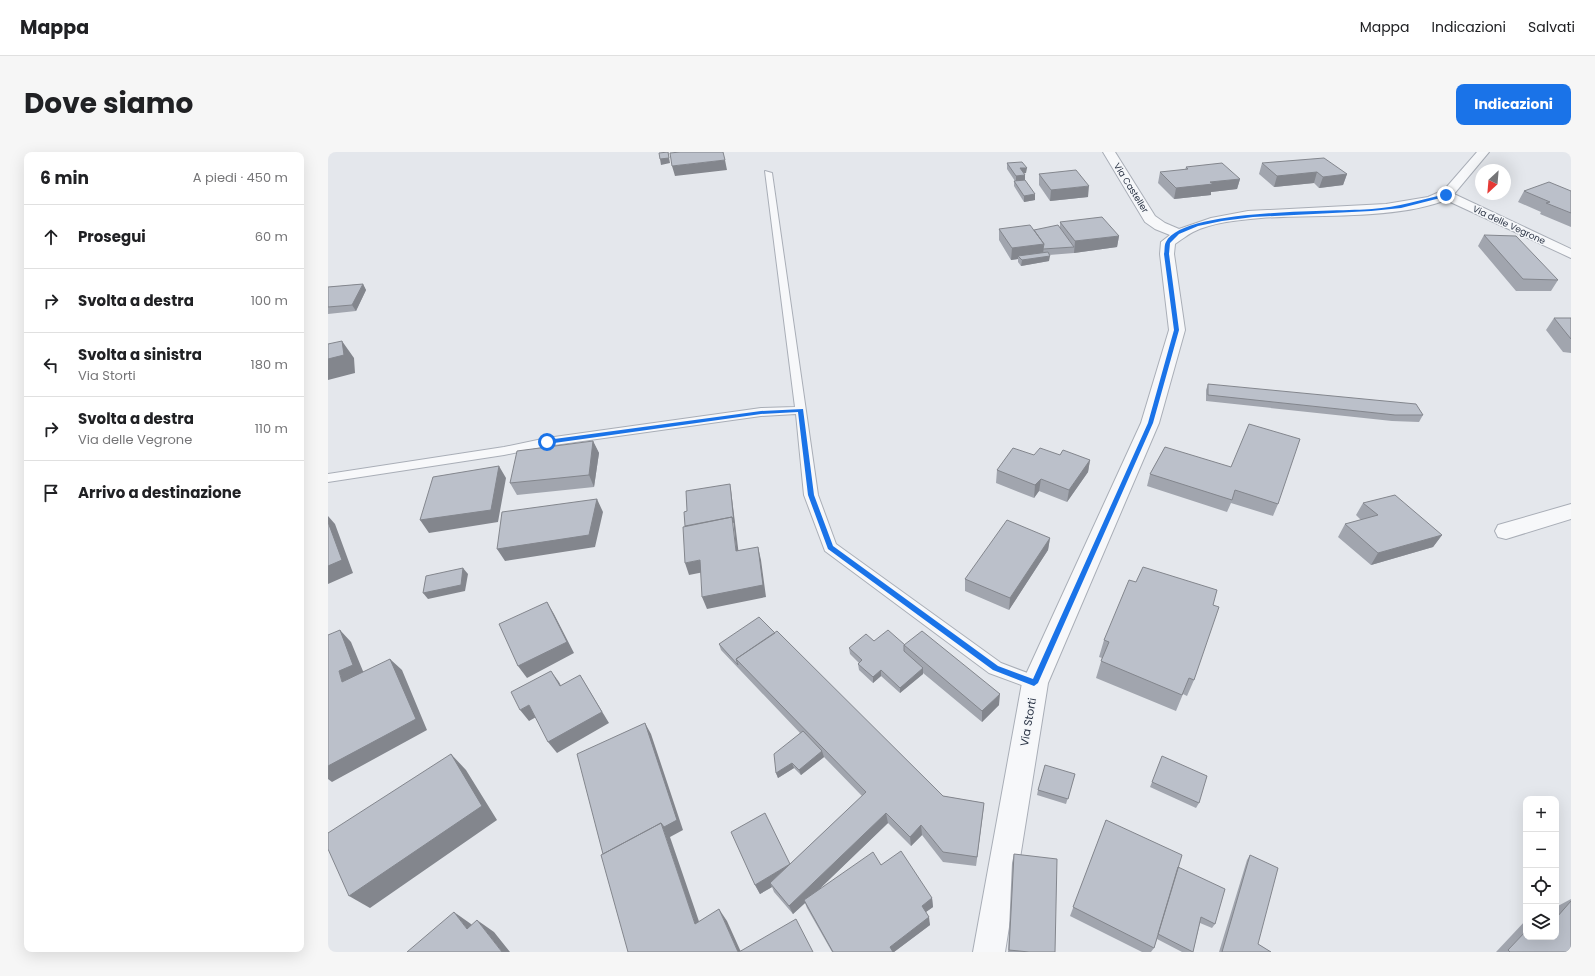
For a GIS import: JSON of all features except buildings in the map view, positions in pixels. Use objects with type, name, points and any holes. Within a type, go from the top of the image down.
[{"type":"street","name":"Via Casteller","points":[[1109,152],[1150,219],[1160,226],[1177,233]]},
{"type":"street","points":[[1177,233],[1197,225],[1253,216],[1386,209],[1425,202],[1446,195],[1483,152]]},
{"type":"street","name":"Via delle Vegrone","points":[[1446,195],[1571,254]]},
{"type":"street","name":"Via Storti","points":[[989,952],[1034,683],[1150,423],[1177,330],[1166,254],[1168,242],[1177,233]]},
{"type":"street","points":[[1506,530],[1571,511]]},
{"type":"lane","points":[[768,173],[801,410],[811,495],[830,547],[995,668],[1034,683]]},
{"type":"lane","points":[[328,478],[504,451],[547,442],[761,412],[801,410]]},
{"type":"route","points":[[547,442],[761,412],[801,410],[811,495],[830,547],[995,668],[1034,683],[1150,423],[1177,330],[1166,254],[1168,242],[1177,233],[1197,225],[1222,220],[1253,216],[1401,207],[1425,202],[1446,195]]}]
